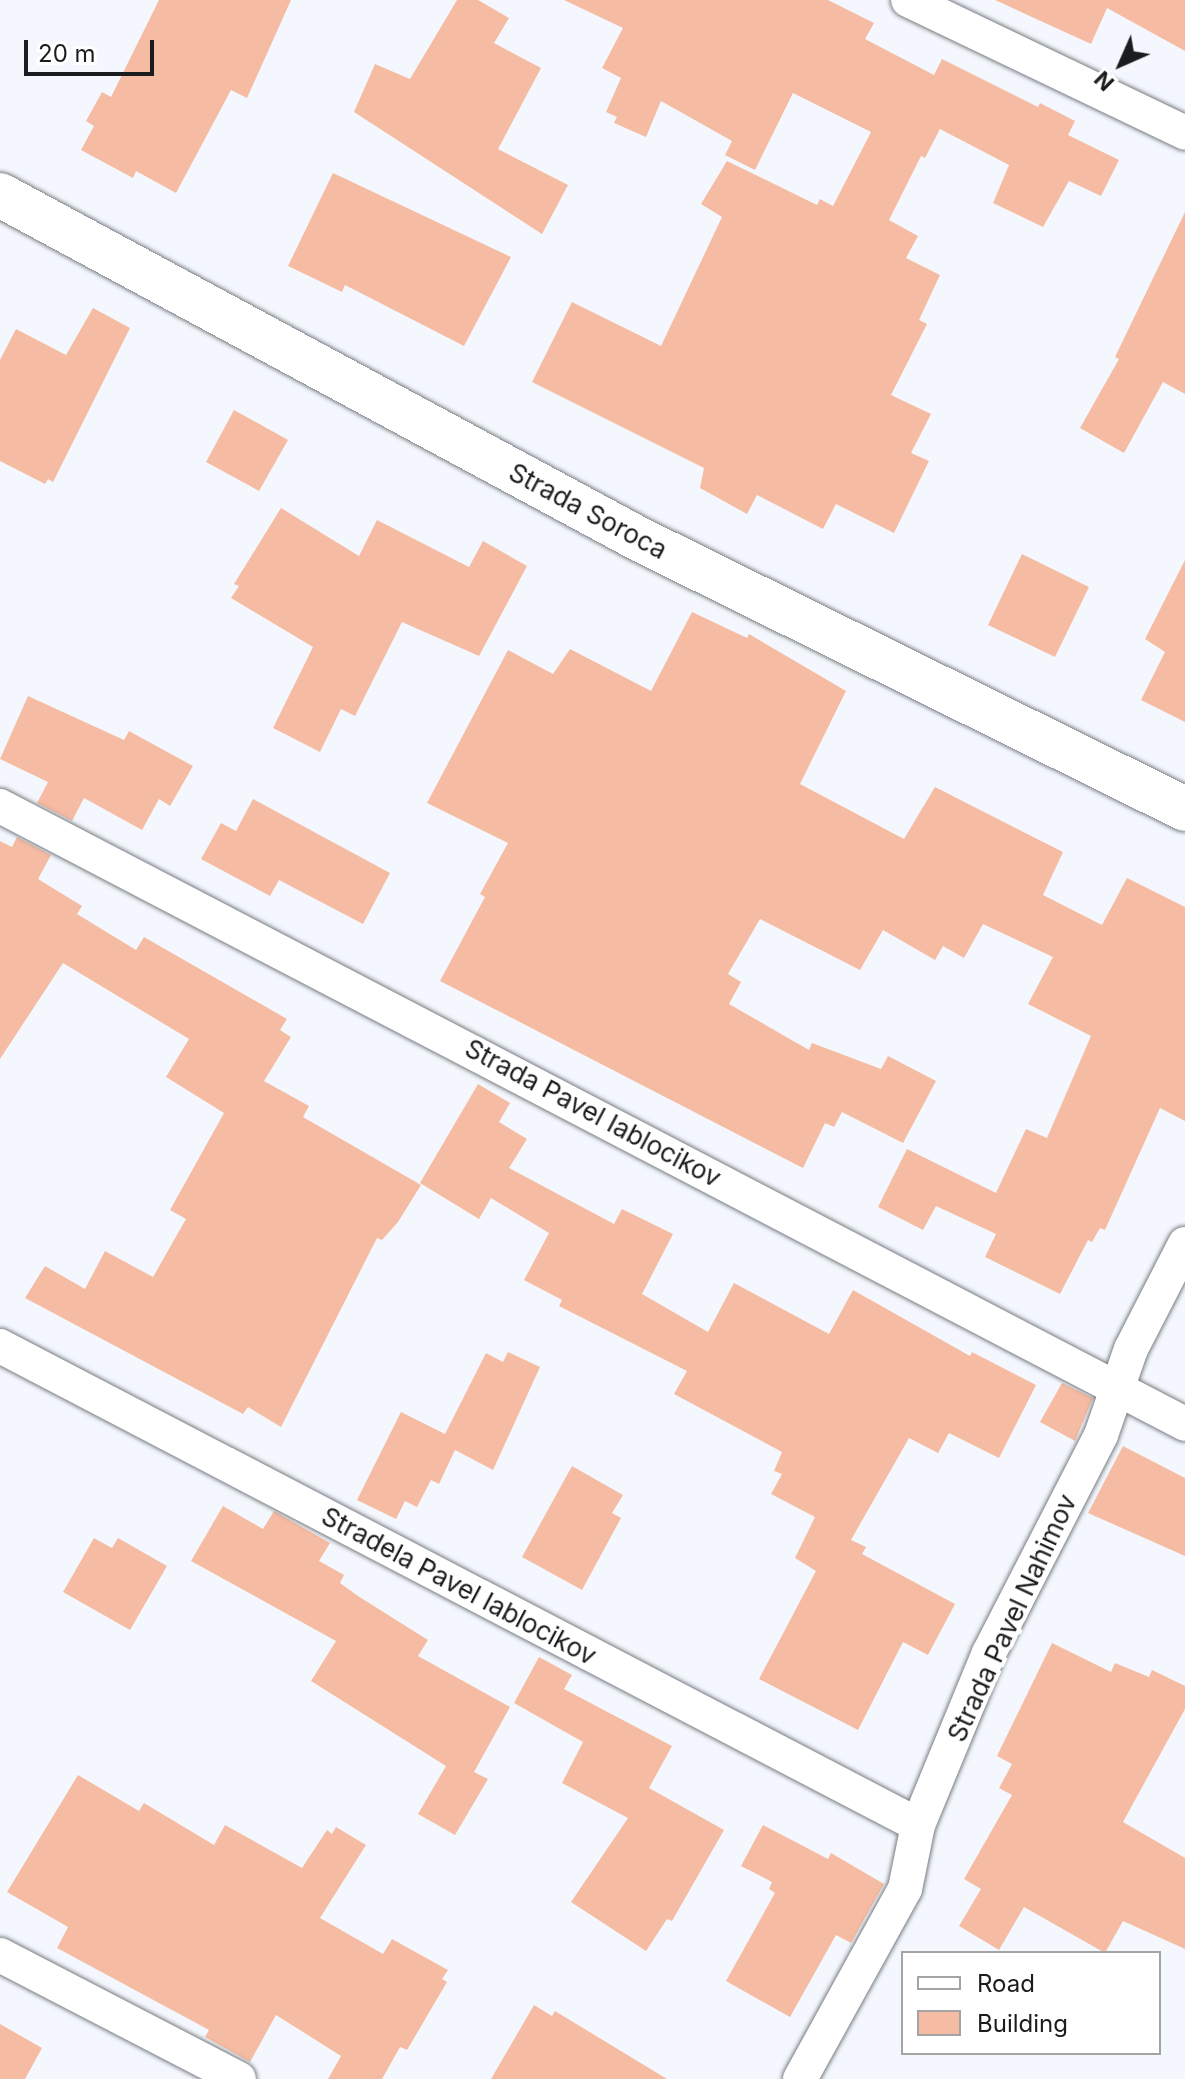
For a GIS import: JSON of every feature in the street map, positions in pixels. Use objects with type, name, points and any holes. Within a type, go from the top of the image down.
[{"type":"street","points":[[908,0],[1185,133]]},
{"type":"street","name":"Strada Soroca","points":[[0,195],[639,539],[1185,809]]},
{"type":"street","name":"Strada Pavel Iablocikov","points":[[0,806],[1185,1424]]},
{"type":"street","name":"Strada Pavel Nahimov","points":[[800,2079],[905,1889],[918,1825],[989,1653],[1101,1435],[1131,1349],[1185,1244]]},
{"type":"street","name":"Stradela Pavel Iablocikov","points":[[0,1346],[918,1825]]},
{"type":"street","points":[[0,1955],[239,2079]]},
{"type":"building","points":[[159,0],[291,0],[247,98],[231,90],[176,193],[136,171],[133,178],[81,150],[94,126],[86,121],[102,92],[111,97]]},
{"type":"building","points":[[457,0],[478,0],[509,18],[494,43],[541,68],[498,149],[568,185],[542,234],[354,112],[375,64],[410,79]]},
{"type":"building","points":[[564,0],[828,0],[874,23],[865,39],[934,75],[942,59],[1038,107],[1040,103],[1075,121],[1068,135],[1119,160],[1101,196],[1069,181],[1043,227],[993,203],[1009,165],[940,129],[925,158],[921,156],[889,220],[918,236],[906,258],[940,275],[919,320],[927,324],[891,395],[931,414],[911,453],[929,461],[894,533],[836,504],[823,529],[757,495],[747,514],[700,488],[704,468],[532,382],[572,302],[661,346],[722,217],[701,204],[727,161],[817,205],[820,199],[833,206],[871,132],[793,93],[755,170],[725,155],[732,141],[661,101],[646,137],[614,123],[617,117],[606,112],[621,78],[602,68],[623,28]]},
{"type":"building","points":[[995,0],[1185,0],[1185,51],[1107,8],[1091,44]]},
{"type":"building","points":[[333,173],[511,257],[464,346],[345,285],[342,292],[288,266]]},
{"type":"building","points":[[1185,212],[1185,394],[1163,382],[1124,453],[1080,428],[1119,359],[1115,357]]},
{"type":"building","points":[[93,308],[130,328],[53,482],[48,479],[45,484],[0,461],[0,360],[16,329],[66,355]]},
{"type":"building","points":[[234,410],[288,440],[259,491],[206,462]]},
{"type":"building","points":[[281,508],[359,556],[377,520],[469,567],[483,541],[527,566],[479,656],[402,622],[355,716],[341,709],[320,752],[273,728],[313,647],[231,598],[239,586],[234,584]]},
{"type":"building","points":[[1022,554],[1089,587],[1055,657],[988,625]]},
{"type":"building","points":[[1185,560],[1185,722],[1141,700],[1165,652],[1145,639]]},
{"type":"building","points":[[692,612],[747,638],[749,634],[846,691],[800,784],[904,839],[935,787],[1063,852],[1043,895],[1102,925],[1127,878],[1185,907],[1185,1121],[1160,1108],[1105,1230],[1100,1228],[1092,1242],[1088,1240],[1060,1294],[985,1257],[996,1234],[936,1206],[923,1230],[878,1207],[907,1149],[996,1193],[1026,1129],[1047,1138],[1091,1036],[1028,1004],[1053,957],[983,924],[964,958],[943,946],[935,960],[883,930],[860,970],[760,919],[728,974],[741,982],[729,1004],[809,1050],[812,1043],[881,1069],[888,1056],[936,1081],[903,1143],[842,1112],[834,1127],[825,1123],[803,1168],[440,981],[485,897],[480,894],[508,843],[427,803],[508,650],[553,674],[570,649],[651,691]]},
{"type":"building","points":[[28,696],[124,740],[129,731],[193,766],[170,806],[159,799],[142,830],[84,798],[72,821],[37,803],[48,782],[0,759]]},
{"type":"building","points":[[253,799],[390,873],[363,924],[279,880],[270,896],[201,859],[221,823],[236,831]]},
{"type":"building","points":[[17,837],[51,855],[38,879],[82,906],[77,914],[136,950],[144,937],[287,1019],[280,1030],[291,1037],[264,1081],[309,1106],[303,1117],[421,1185],[398,1222],[382,1240],[377,1238],[281,1427],[248,1407],[243,1414],[25,1298],[45,1266],[85,1289],[105,1251],[153,1277],[186,1219],[170,1210],[224,1113],[166,1077],[189,1039],[63,963],[0,1059],[0,841],[12,847]]},
{"type":"building","points":[[478,1084],[510,1103],[499,1122],[527,1139],[509,1168],[614,1224],[622,1209],[673,1234],[642,1294],[708,1332],[734,1283],[829,1334],[853,1290],[970,1356],[972,1352],[1036,1385],[999,1458],[949,1433],[938,1453],[909,1438],[851,1540],[866,1547],[862,1554],[955,1604],[928,1655],[903,1642],[858,1730],[759,1679],[816,1571],[795,1558],[815,1517],[771,1494],[782,1474],[774,1471],[782,1452],[674,1394],[687,1371],[559,1306],[562,1300],[524,1280],[549,1233],[491,1198],[479,1219],[420,1183]]},
{"type":"building","points":[[508,1352],[540,1367],[493,1470],[455,1450],[439,1484],[431,1480],[417,1507],[405,1501],[396,1519],[357,1500],[401,1412],[445,1434],[486,1353],[503,1362]]},
{"type":"building","points":[[1062,1383],[1093,1398],[1075,1441],[1040,1422]]},
{"type":"building","points":[[1123,1446],[1185,1478],[1185,1556],[1088,1513]]},
{"type":"building","points":[[572,1466],[623,1495],[612,1513],[621,1518],[582,1590],[522,1557]]},
{"type":"building","points":[[223,1506],[263,1529],[274,1511],[330,1543],[319,1561],[344,1575],[340,1583],[428,1640],[418,1656],[510,1707],[474,1772],[488,1779],[455,1835],[418,1814],[446,1766],[311,1681],[336,1641],[191,1561]]},
{"type":"building","points":[[94,1538],[112,1548],[118,1538],[167,1566],[130,1630],[63,1592]]},
{"type":"building","points":[[1052,1643],[1111,1672],[1115,1663],[1149,1677],[1152,1670],[1185,1686],[1185,1709],[1123,1822],[1185,1858],[1185,1949],[1123,1921],[1106,1951],[1101,1951],[1024,1907],[999,1950],[959,1926],[981,1889],[964,1879],[1012,1795],[999,1788],[1012,1764],[997,1756]]},
{"type":"building","points":[[539,1657],[572,1675],[564,1689],[672,1746],[649,1788],[724,1830],[672,1921],[667,1919],[646,1951],[571,1902],[628,1818],[562,1783],[583,1742],[514,1703]]},
{"type":"building","points":[[78,1775],[139,1811],[144,1803],[214,1845],[225,1825],[302,1868],[327,1830],[332,1834],[336,1827],[366,1845],[320,1918],[383,1954],[392,1939],[448,1970],[442,1979],[447,1982],[407,2050],[400,2047],[382,2079],[328,2079],[341,2056],[276,2015],[250,2062],[205,2037],[209,2030],[57,1948],[68,1927],[7,1892]]},
{"type":"building","points":[[763,1825],[828,1859],[831,1853],[884,1884],[851,1943],[836,1935],[790,2017],[726,1981],[775,1893],[769,1889],[772,1882],[741,1866]]},
{"type":"building","points":[[534,2005],[552,2016],[555,2011],[667,2079],[491,2079]]},
{"type":"building","points":[[0,2024],[42,2048],[25,2079],[0,2079]]}]
